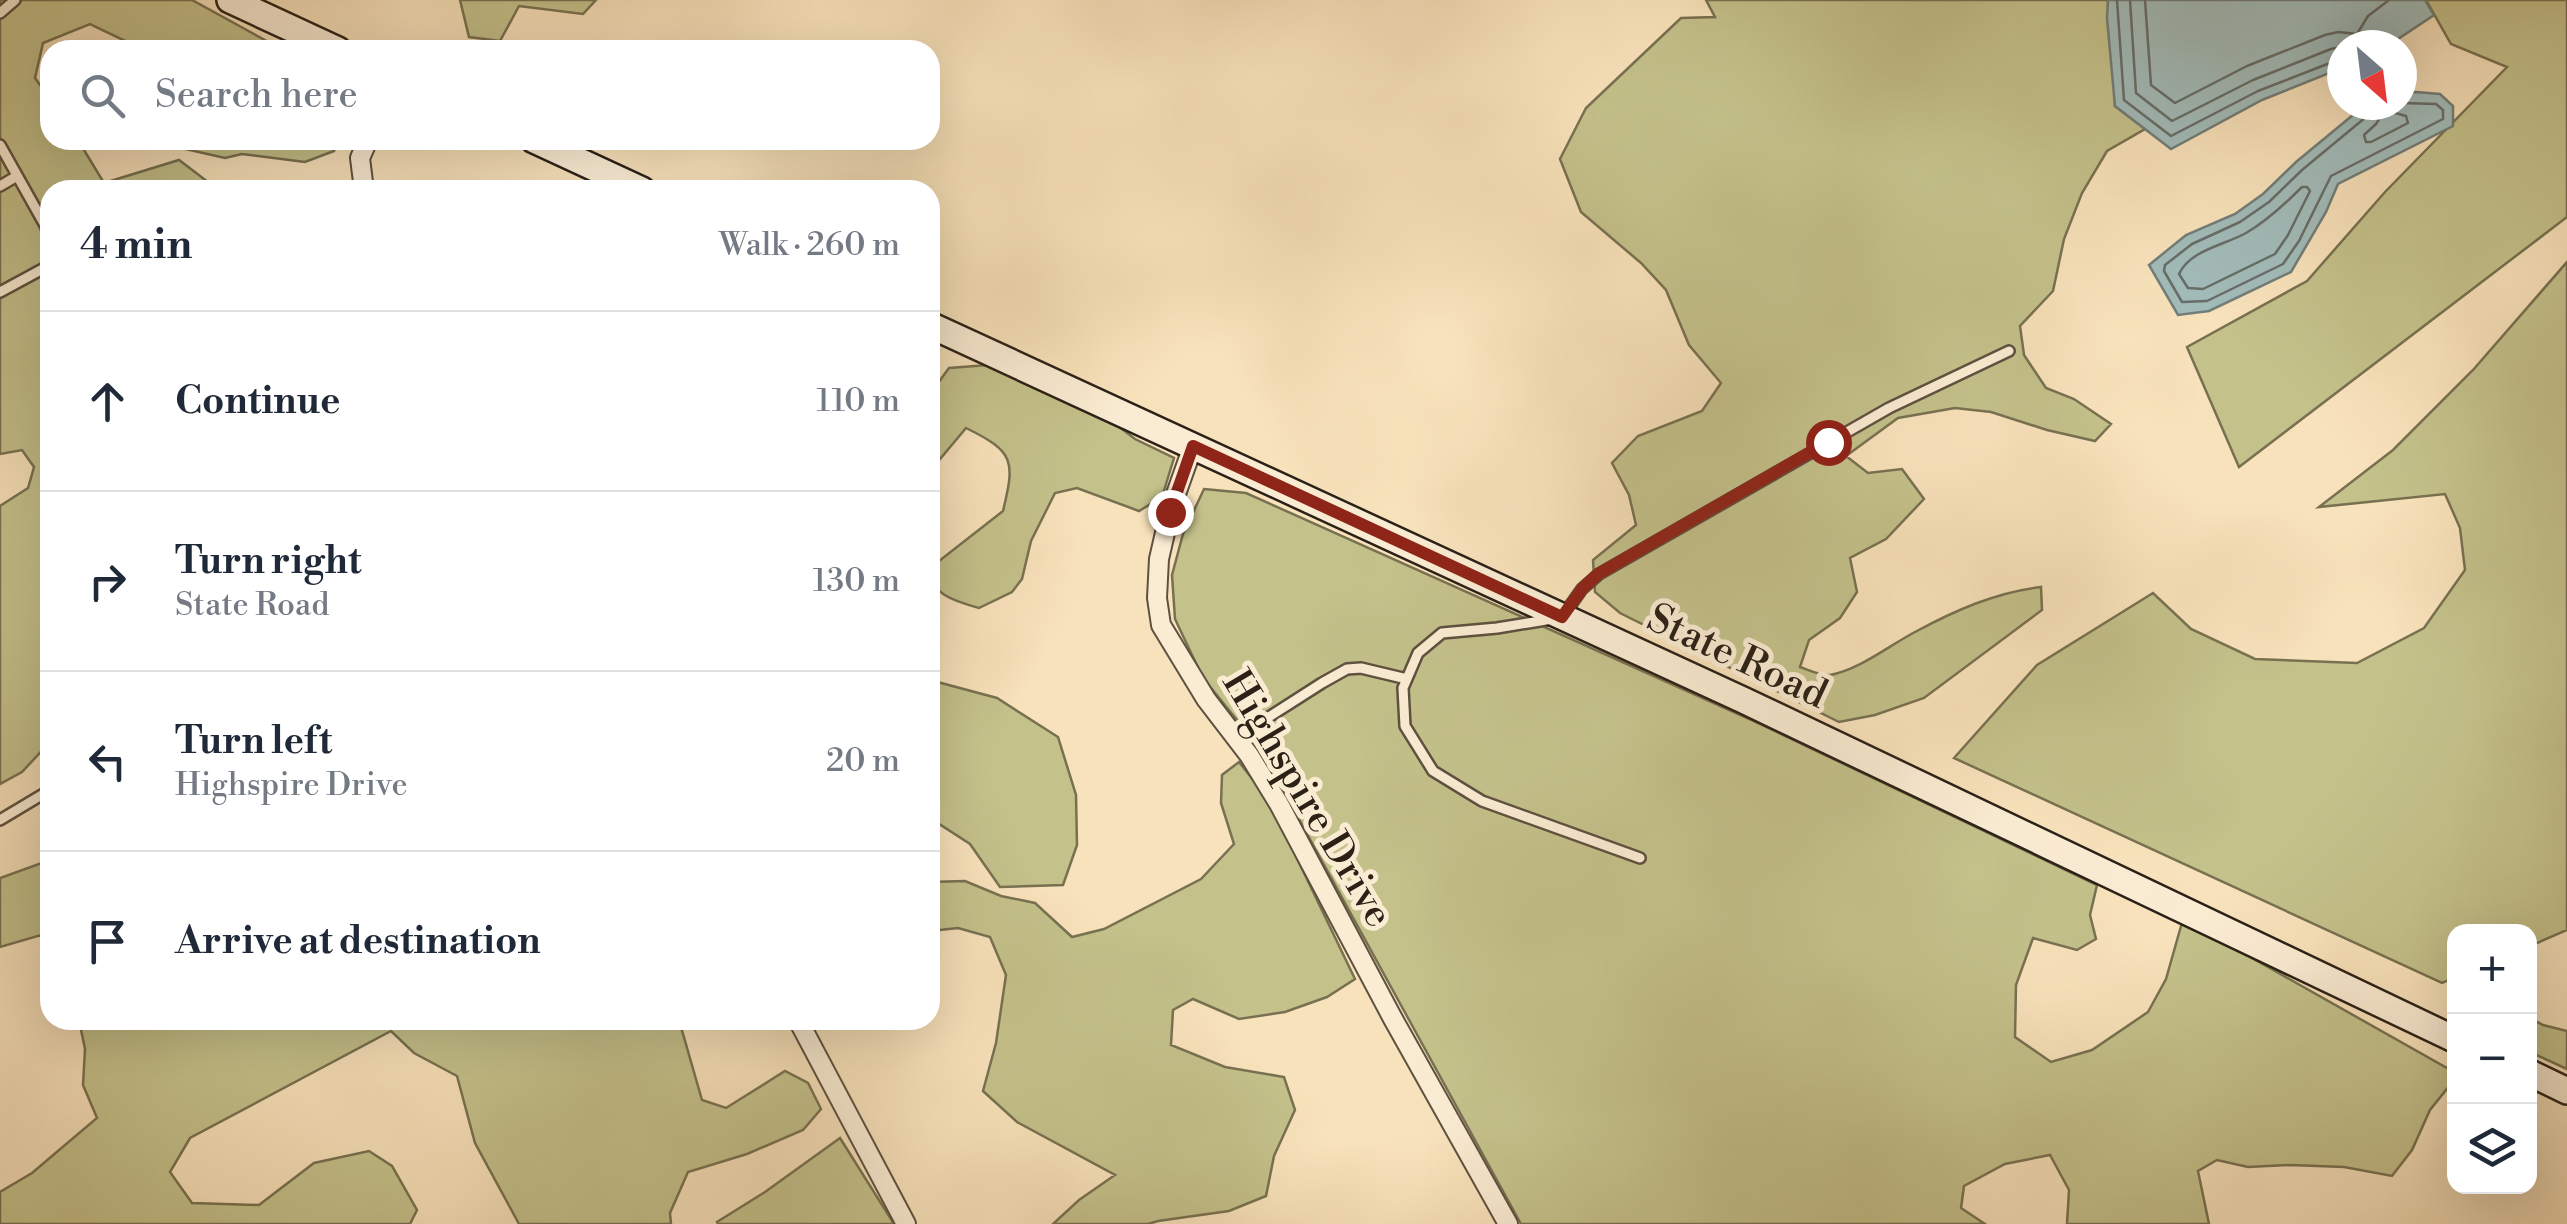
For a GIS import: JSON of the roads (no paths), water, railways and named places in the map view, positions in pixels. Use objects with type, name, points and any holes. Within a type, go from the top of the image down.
[{"type":"street","points":[[230,0],[316,40]]},
{"type":"street","points":[[363,180],[360,158],[364,150]]},
{"type":"street","points":[[556,150],[620,180]]},
{"type":"street","name":"State Road","points":[[940,330],[1742,700],[2447,1036]]},
{"type":"street","name":"Highspire Drive","points":[[1193,446],[1170,512],[1159,559],[1158,612],[1162,625],[1206,698],[1279,804],[1508,1224]]},
{"type":"street","points":[[803,1030],[906,1224]]},
{"type":"street","points":[[2537,1076],[2567,1091]]},
{"type":"lane","points":[[0,13],[14,0]]},
{"type":"lane","points":[[0,145],[40,217]]},
{"type":"lane","points":[[0,186],[17,176]]},
{"type":"lane","points":[[0,292],[40,271]]},
{"type":"lane","points":[[1640,858],[1482,801],[1433,771],[1405,726],[1403,688],[1418,653],[1442,633],[1562,617],[1598,574],[1888,408],[2009,351]]},
{"type":"lane","points":[[1236,738],[1347,669],[1361,668],[1407,679]]},
{"type":"lane","points":[[0,820],[40,796]]},
{"type":"water","points":[[2108,0],[2425,0],[2434,15],[2412,30],[2327,30],[2327,74],[2262,100],[2171,149],[2115,106]]},
{"type":"water","points":[[2417,92],[2440,94],[2453,106],[2453,126],[2338,184],[2291,272],[2209,311],[2178,315],[2149,265],[2186,235],[2235,214],[2347,120],[2417,120]]}]
